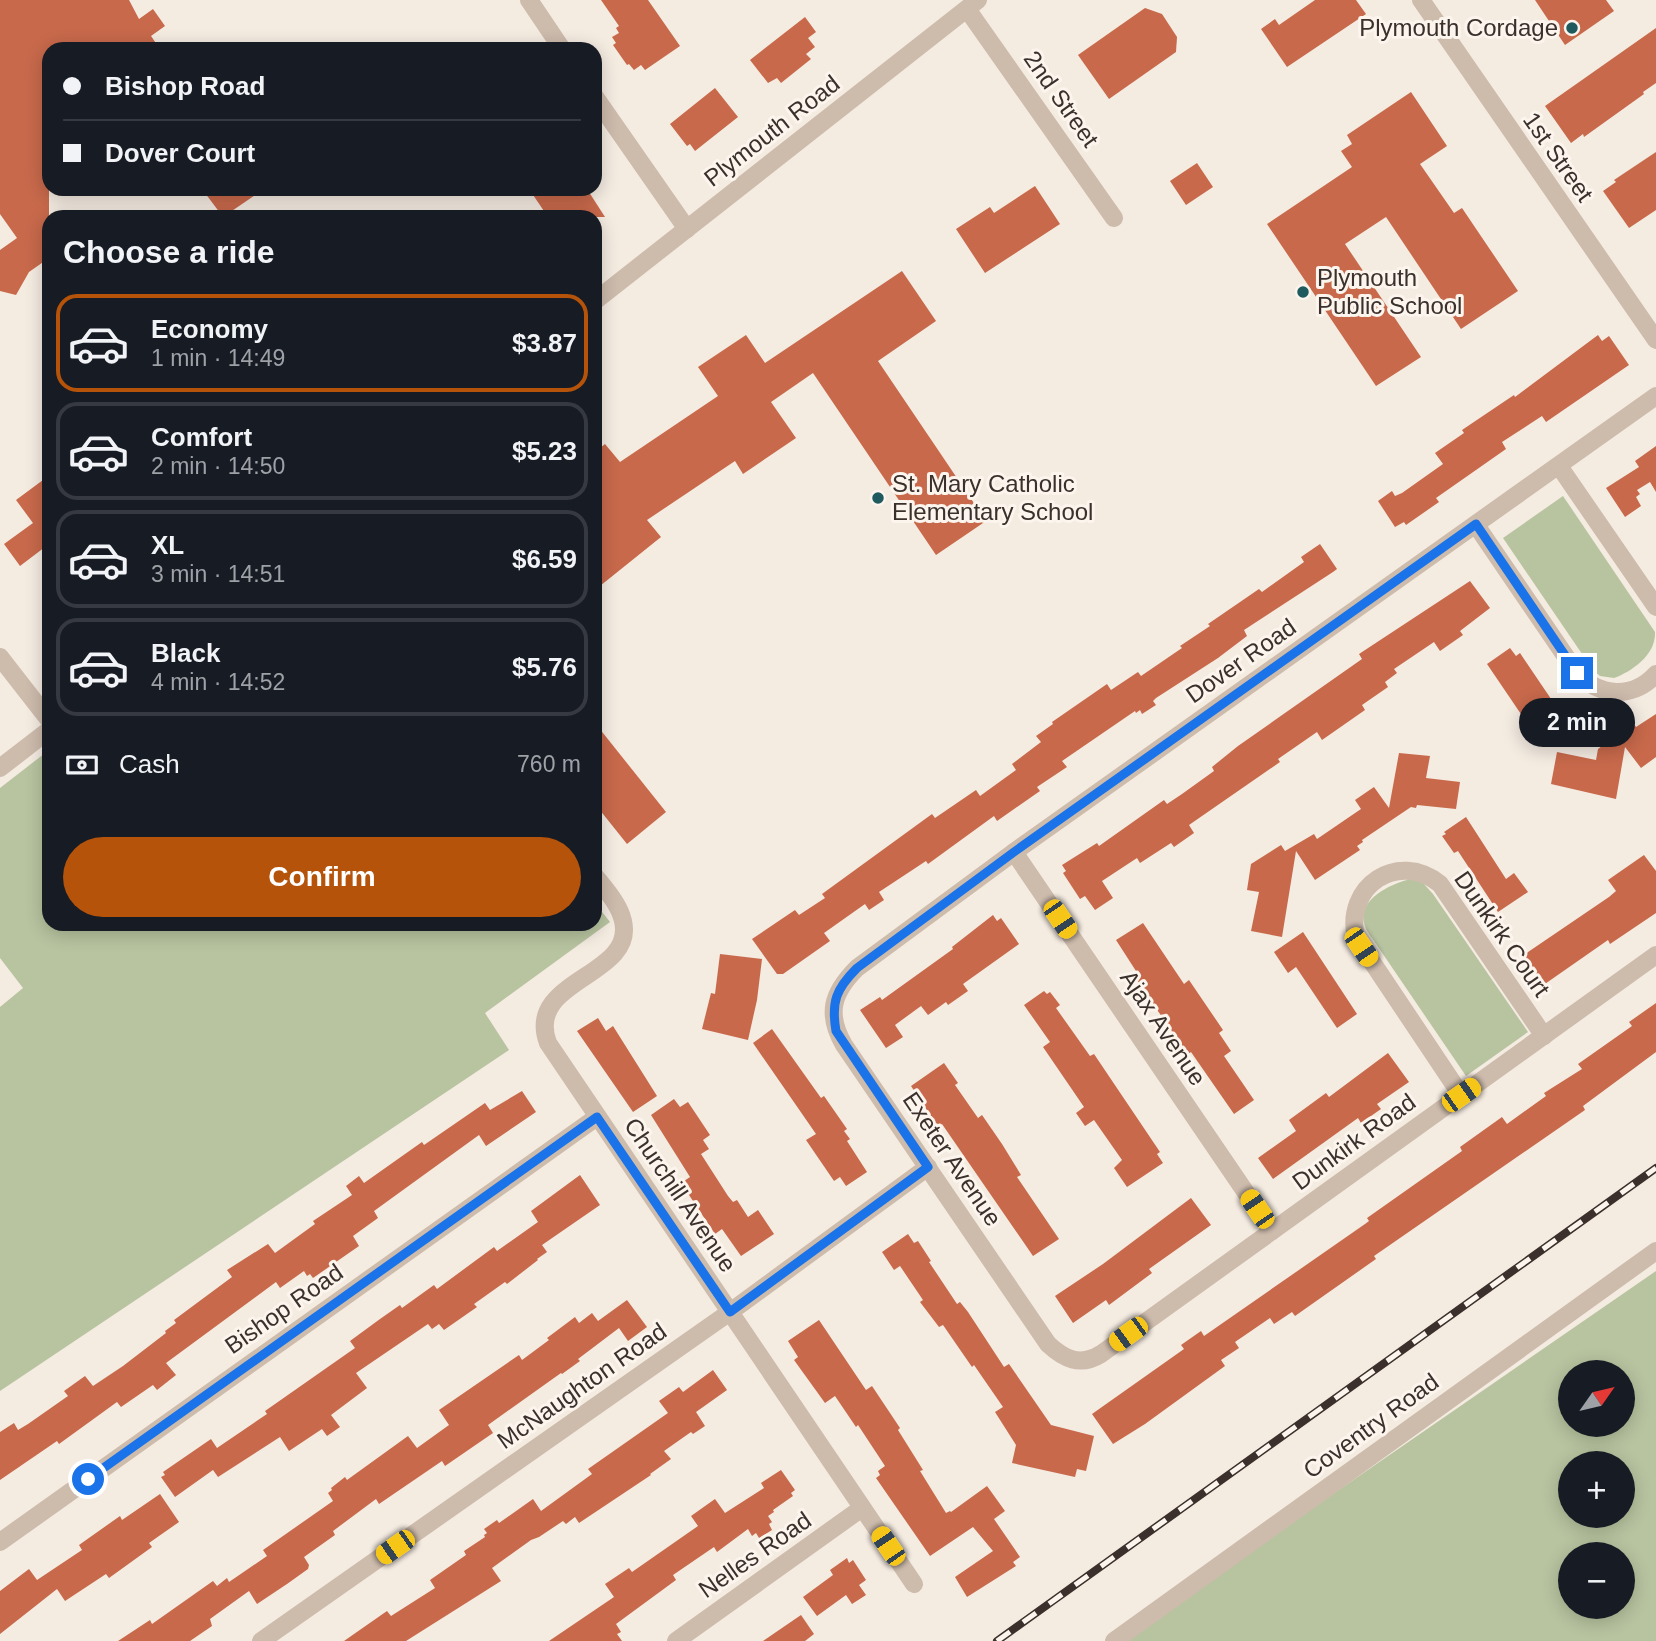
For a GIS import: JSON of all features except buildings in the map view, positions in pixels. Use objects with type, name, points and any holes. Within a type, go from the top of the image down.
[{"type":"street","points":[[529,0],[557,42]]},
{"type":"street","name":"1st Street","points":[[1421,0],[1656,340]]},
{"type":"street","name":"2nd Street","points":[[974,3],[1114,218]]},
{"type":"street","name":"Plymouth Road","points":[[602,296],[974,3]]},
{"type":"street","points":[[602,107],[687,229]]},
{"type":"street","name":"Dover Road","points":[[857,968],[1014,852],[1656,396]]},
{"type":"street","points":[[1559,466],[1656,607]]},
{"type":"street","points":[[1476,524],[1585,681],[1600,690],[1623,692],[1640,687],[1656,674]]},
{"type":"street","points":[[0,657],[42,711]]},
{"type":"street","points":[[0,768],[42,735]]},
{"type":"street","name":"Ajax Avenue","points":[[1014,852],[1272,1231]]},
{"type":"street","name":"Dunkirk Court","points":[[1461,1095],[1356,938],[1353,920],[1356,907],[1364,891],[1377,879],[1407,870],[1425,874],[1440,884],[1544,1036]]},
{"type":"street","name":"Churchill Avenue","points":[[602,885],[620,912],[624,929],[621,944],[609,959],[557,999],[548,1011],[545,1033],[555,1054],[597,1117],[914,1584]]},
{"type":"street","name":"Dunkirk Road","points":[[1077,1361],[1090,1360],[1101,1354],[1656,956]]},
{"type":"street","name":"Exeter Avenue","points":[[857,968],[845,980],[836,995],[833,1012],[836,1031],[1048,1344],[1059,1355],[1077,1361]]},
{"type":"street","name":"Bishop Road","points":[[0,1542],[597,1117]]},
{"type":"street","name":"McNaughton Road","points":[[261,1641],[730,1312],[928,1167]]},
{"type":"street","name":"Coventry Road","points":[[1114,1641],[1656,1251]]},
{"type":"street","name":"Nelles Road","points":[[677,1641],[862,1508]]},
{"type":"green space","points":[[1563,496],[1655,632],[1652,648],[1642,661],[1614,678],[1600,676],[1593,670],[1503,538]]},
{"type":"green space","points":[[42,755],[42,931],[598,931],[485,1013],[509,1050],[0,1391],[0,1007],[23,988],[0,958],[0,788]]},
{"type":"green space","points":[[1411,879],[1423,883],[1433,894],[1528,1032],[1466,1076],[1365,925],[1364,914],[1371,899],[1395,884]]},
{"type":"green space","points":[[602,912],[610,922],[602,928]]},
{"type":"green space","points":[[1656,1271],[1656,1641],[1120,1641]]},
{"type":"railway","points":[[997,1641],[1656,1168]]},
{"type":"place","name":"Plymouth Cordage","points":[[1572,28]]},
{"type":"place","name":"Plymouth Public School","points":[[1303,292]]},
{"type":"place","name":"St. Mary Catholic Elementary School","points":[[878,498]]},
{"type":"route","points":[[88,1479],[597,1117],[730,1312],[928,1167],[836,1031],[833,1012],[836,995],[845,980],[857,968],[1014,852],[1476,524],[1577,673]]}]
